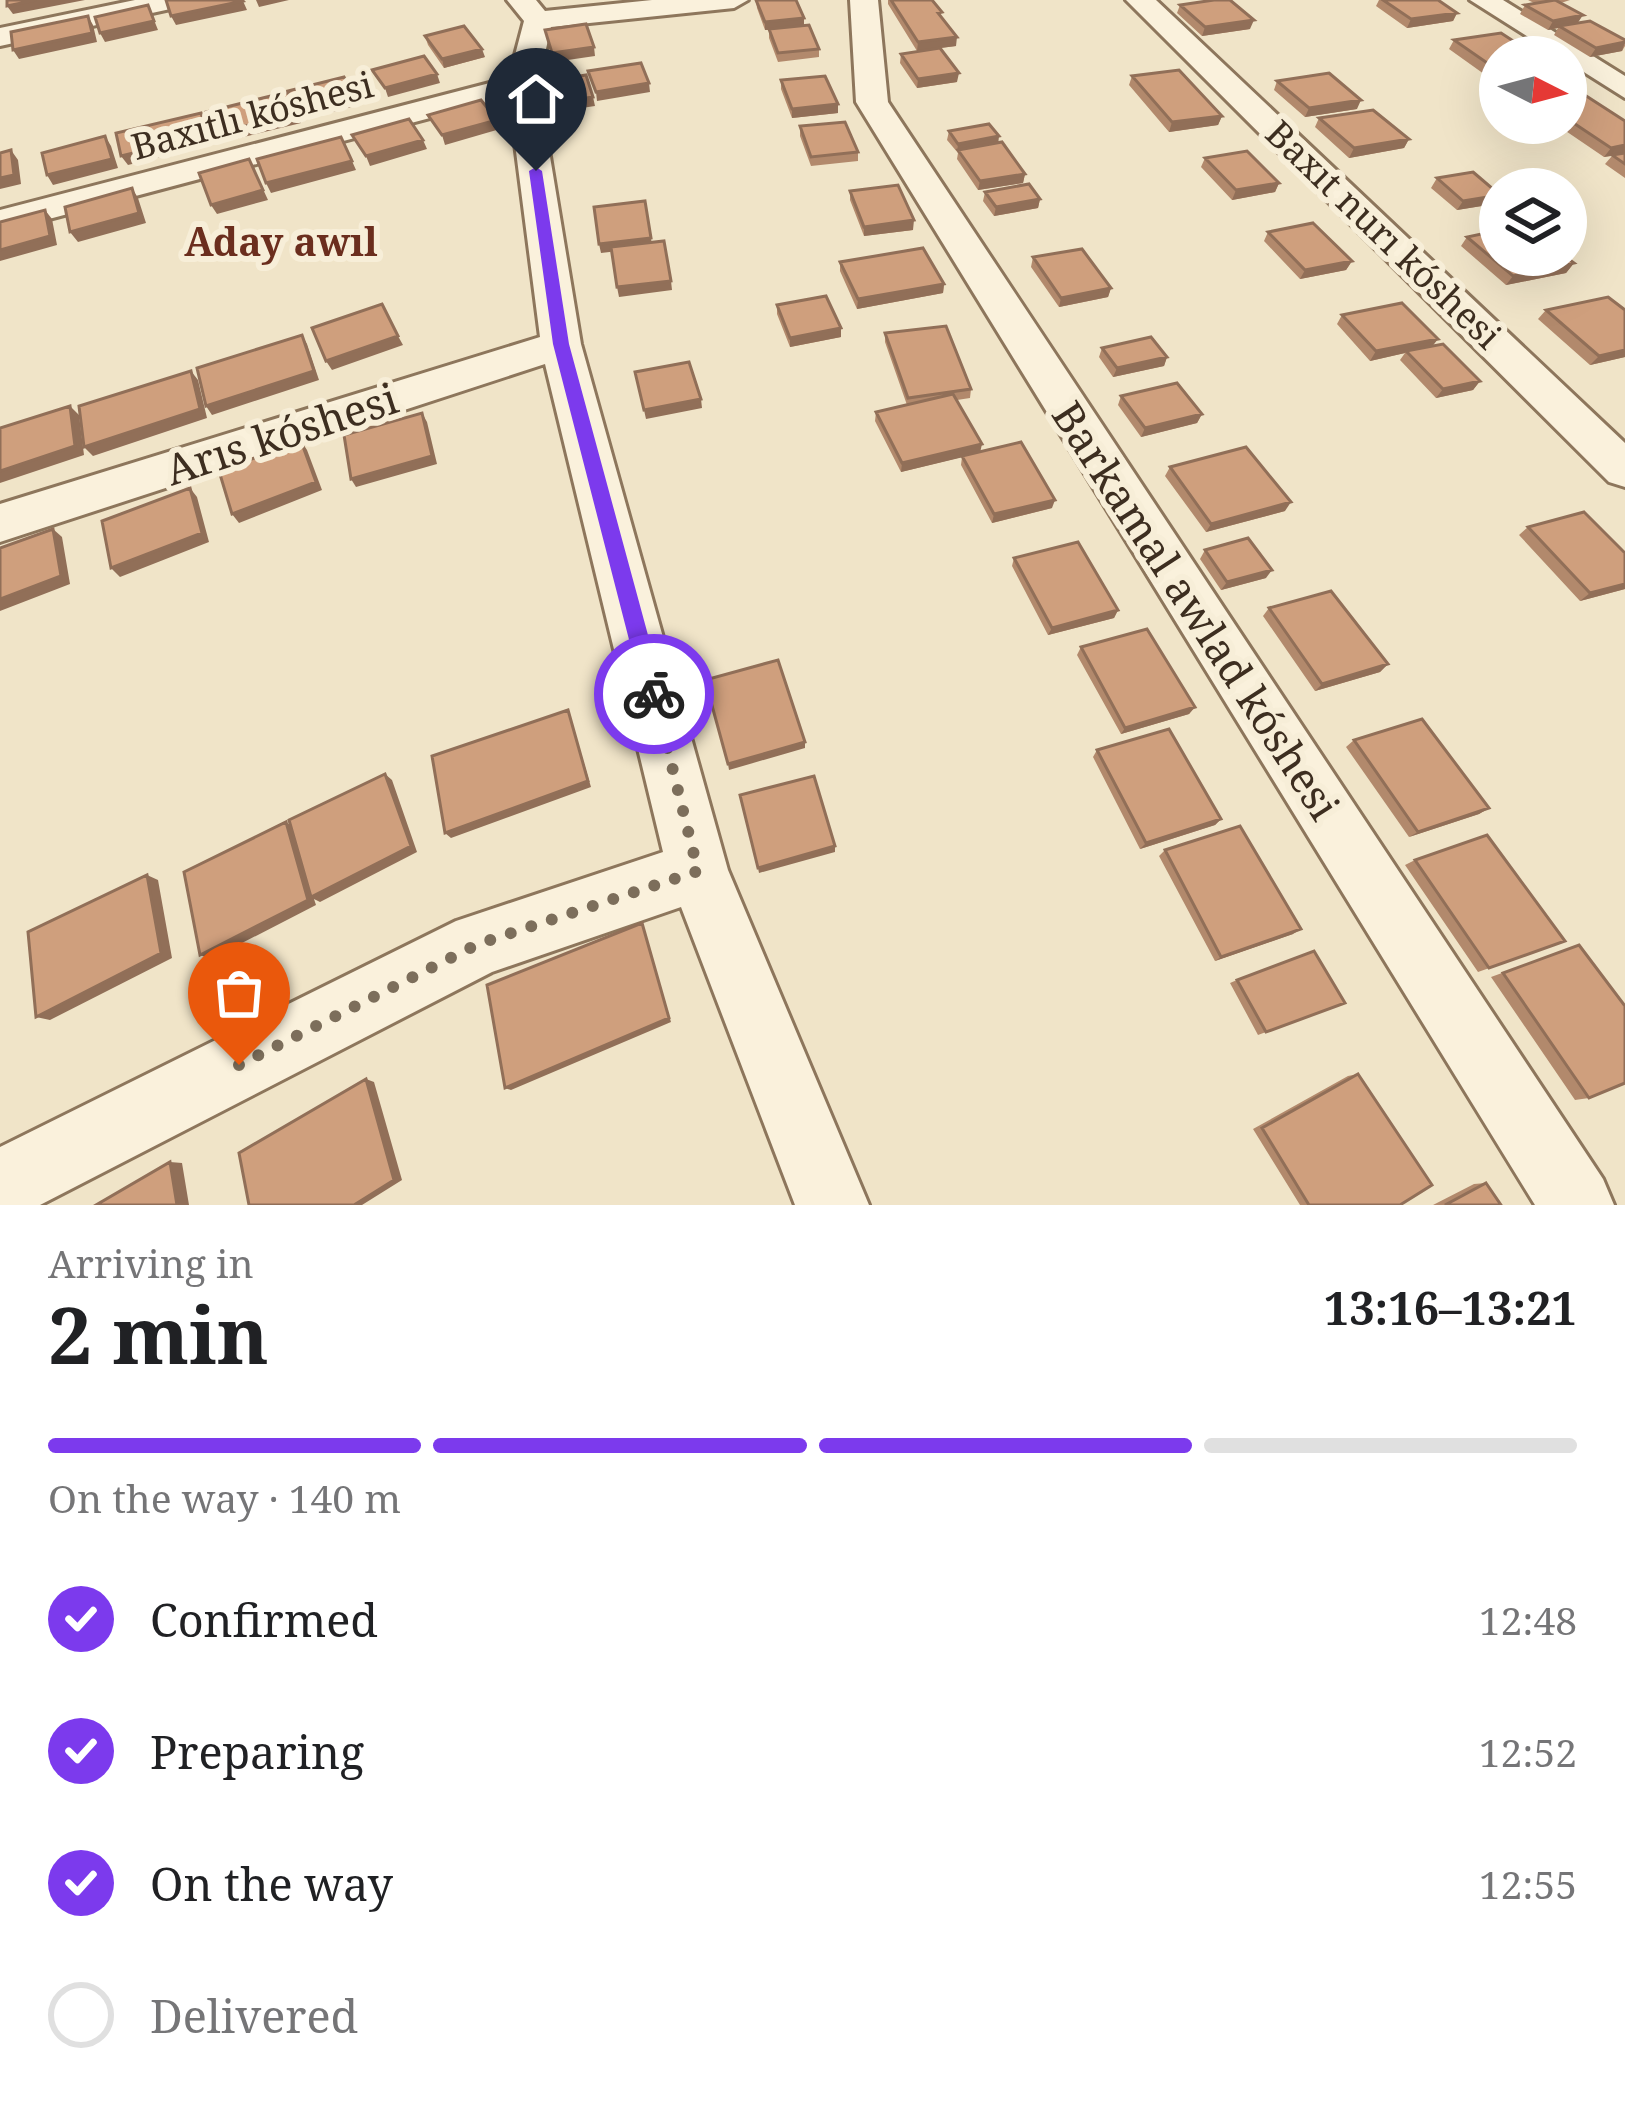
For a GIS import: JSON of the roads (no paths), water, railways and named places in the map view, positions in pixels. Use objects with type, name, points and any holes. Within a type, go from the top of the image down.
[{"type":"street","points":[[0,37],[175,0]]},
{"type":"street","points":[[734,0],[530,10],[523,84],[561,344],[698,871],[832,1205]]},
{"type":"street","name":"Barkamal awlad kóshesi","points":[[864,0],[872,102],[1577,1205]]},
{"type":"street","name":"Baxıt nurı kóshesi","points":[[1139,0],[1625,470]]},
{"type":"street","points":[[1484,0],[1625,89]]},
{"type":"street","name":"Baxıtlı kóshesi","points":[[0,221],[523,84]]},
{"type":"street","name":"Arıs kóshesi","points":[[0,523],[561,344]]},
{"type":"street","points":[[0,1186],[478,944],[698,871]]},
{"type":"district","name":"Aday awıl","points":[[281,240]]}]
